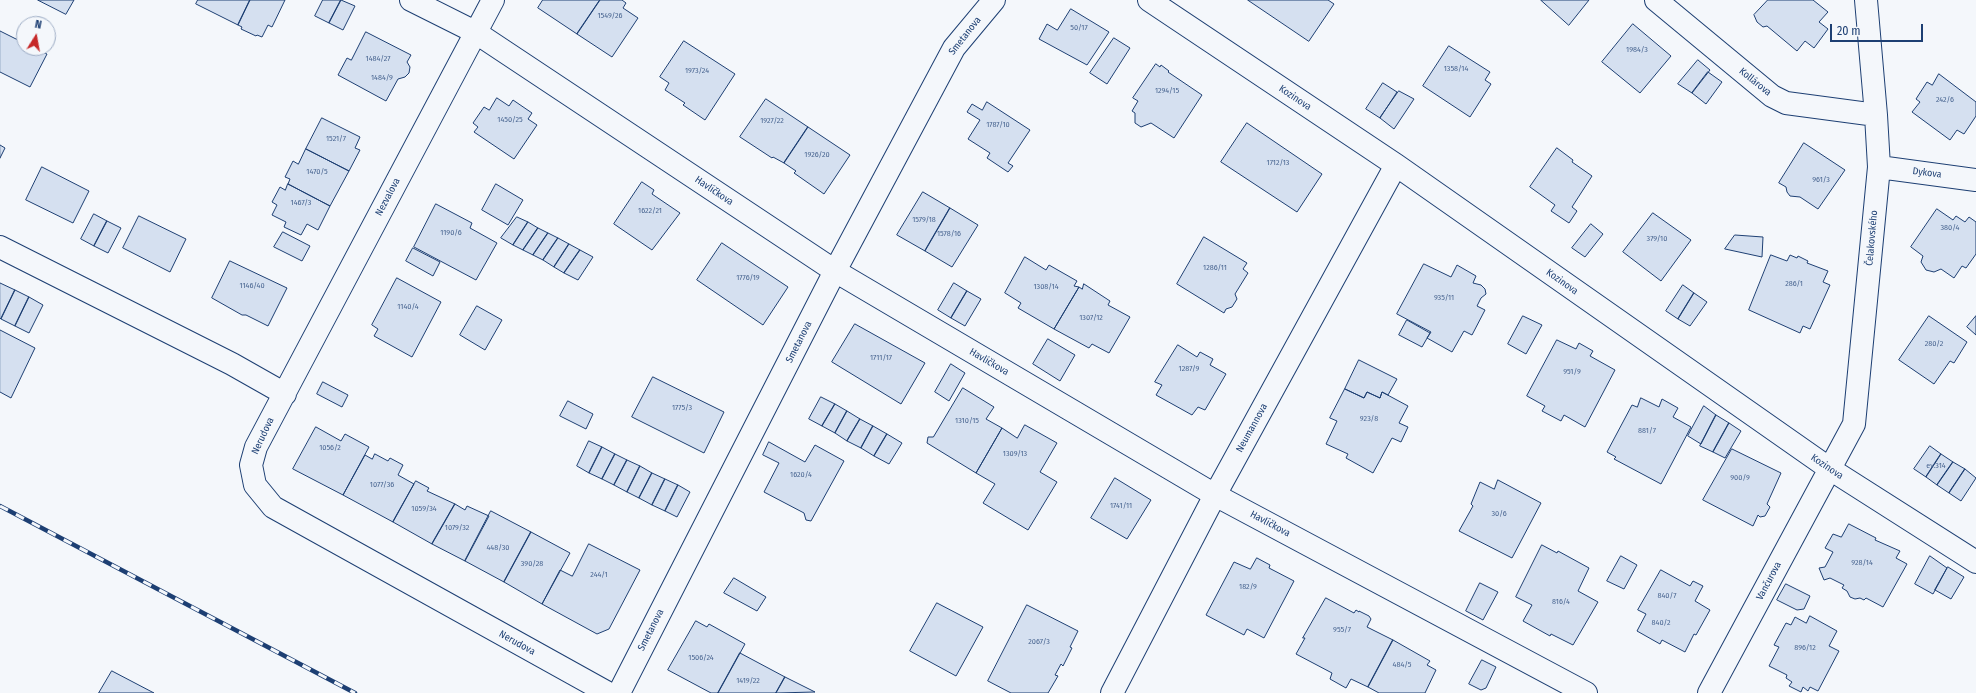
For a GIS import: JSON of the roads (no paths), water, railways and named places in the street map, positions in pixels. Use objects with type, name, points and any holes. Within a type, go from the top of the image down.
[{"type":"street","name":"Havlíčkova","points":[[411,0],[475,32],[835,271],[1215,495],[1586,693]]},
{"type":"street","name":"Nezvalova","points":[[285,394],[493,0]]},
{"type":"street","name":"Smetanova","points":[[619,693],[835,271],[954,48],[994,0]]},
{"type":"street","name":"Kozinova","points":[[1148,0],[1396,165],[1830,469],[1976,562]]},
{"type":"street","name":"Kollárova","points":[[1656,0],[1772,96],[1786,103],[1876,115]]},
{"type":"street","name":"Čelakovského","points":[[1830,469],[1854,424],[1879,167],[1866,0]]},
{"type":"street","name":"Neumannova","points":[[1112,693],[1215,495],[1396,165]]},
{"type":"street","name":"Dykova","points":[[1879,167],[1976,180]]},
{"type":"street","points":[[0,247],[232,364],[285,394]]},
{"type":"street","name":"Nerudova","points":[[285,394],[256,447],[251,465],[255,485],[273,507],[608,693]]},
{"type":"street","name":"Vančurova","points":[[1709,693],[1830,469]]},
{"type":"railway","points":[[0,506],[355,693]]}]
